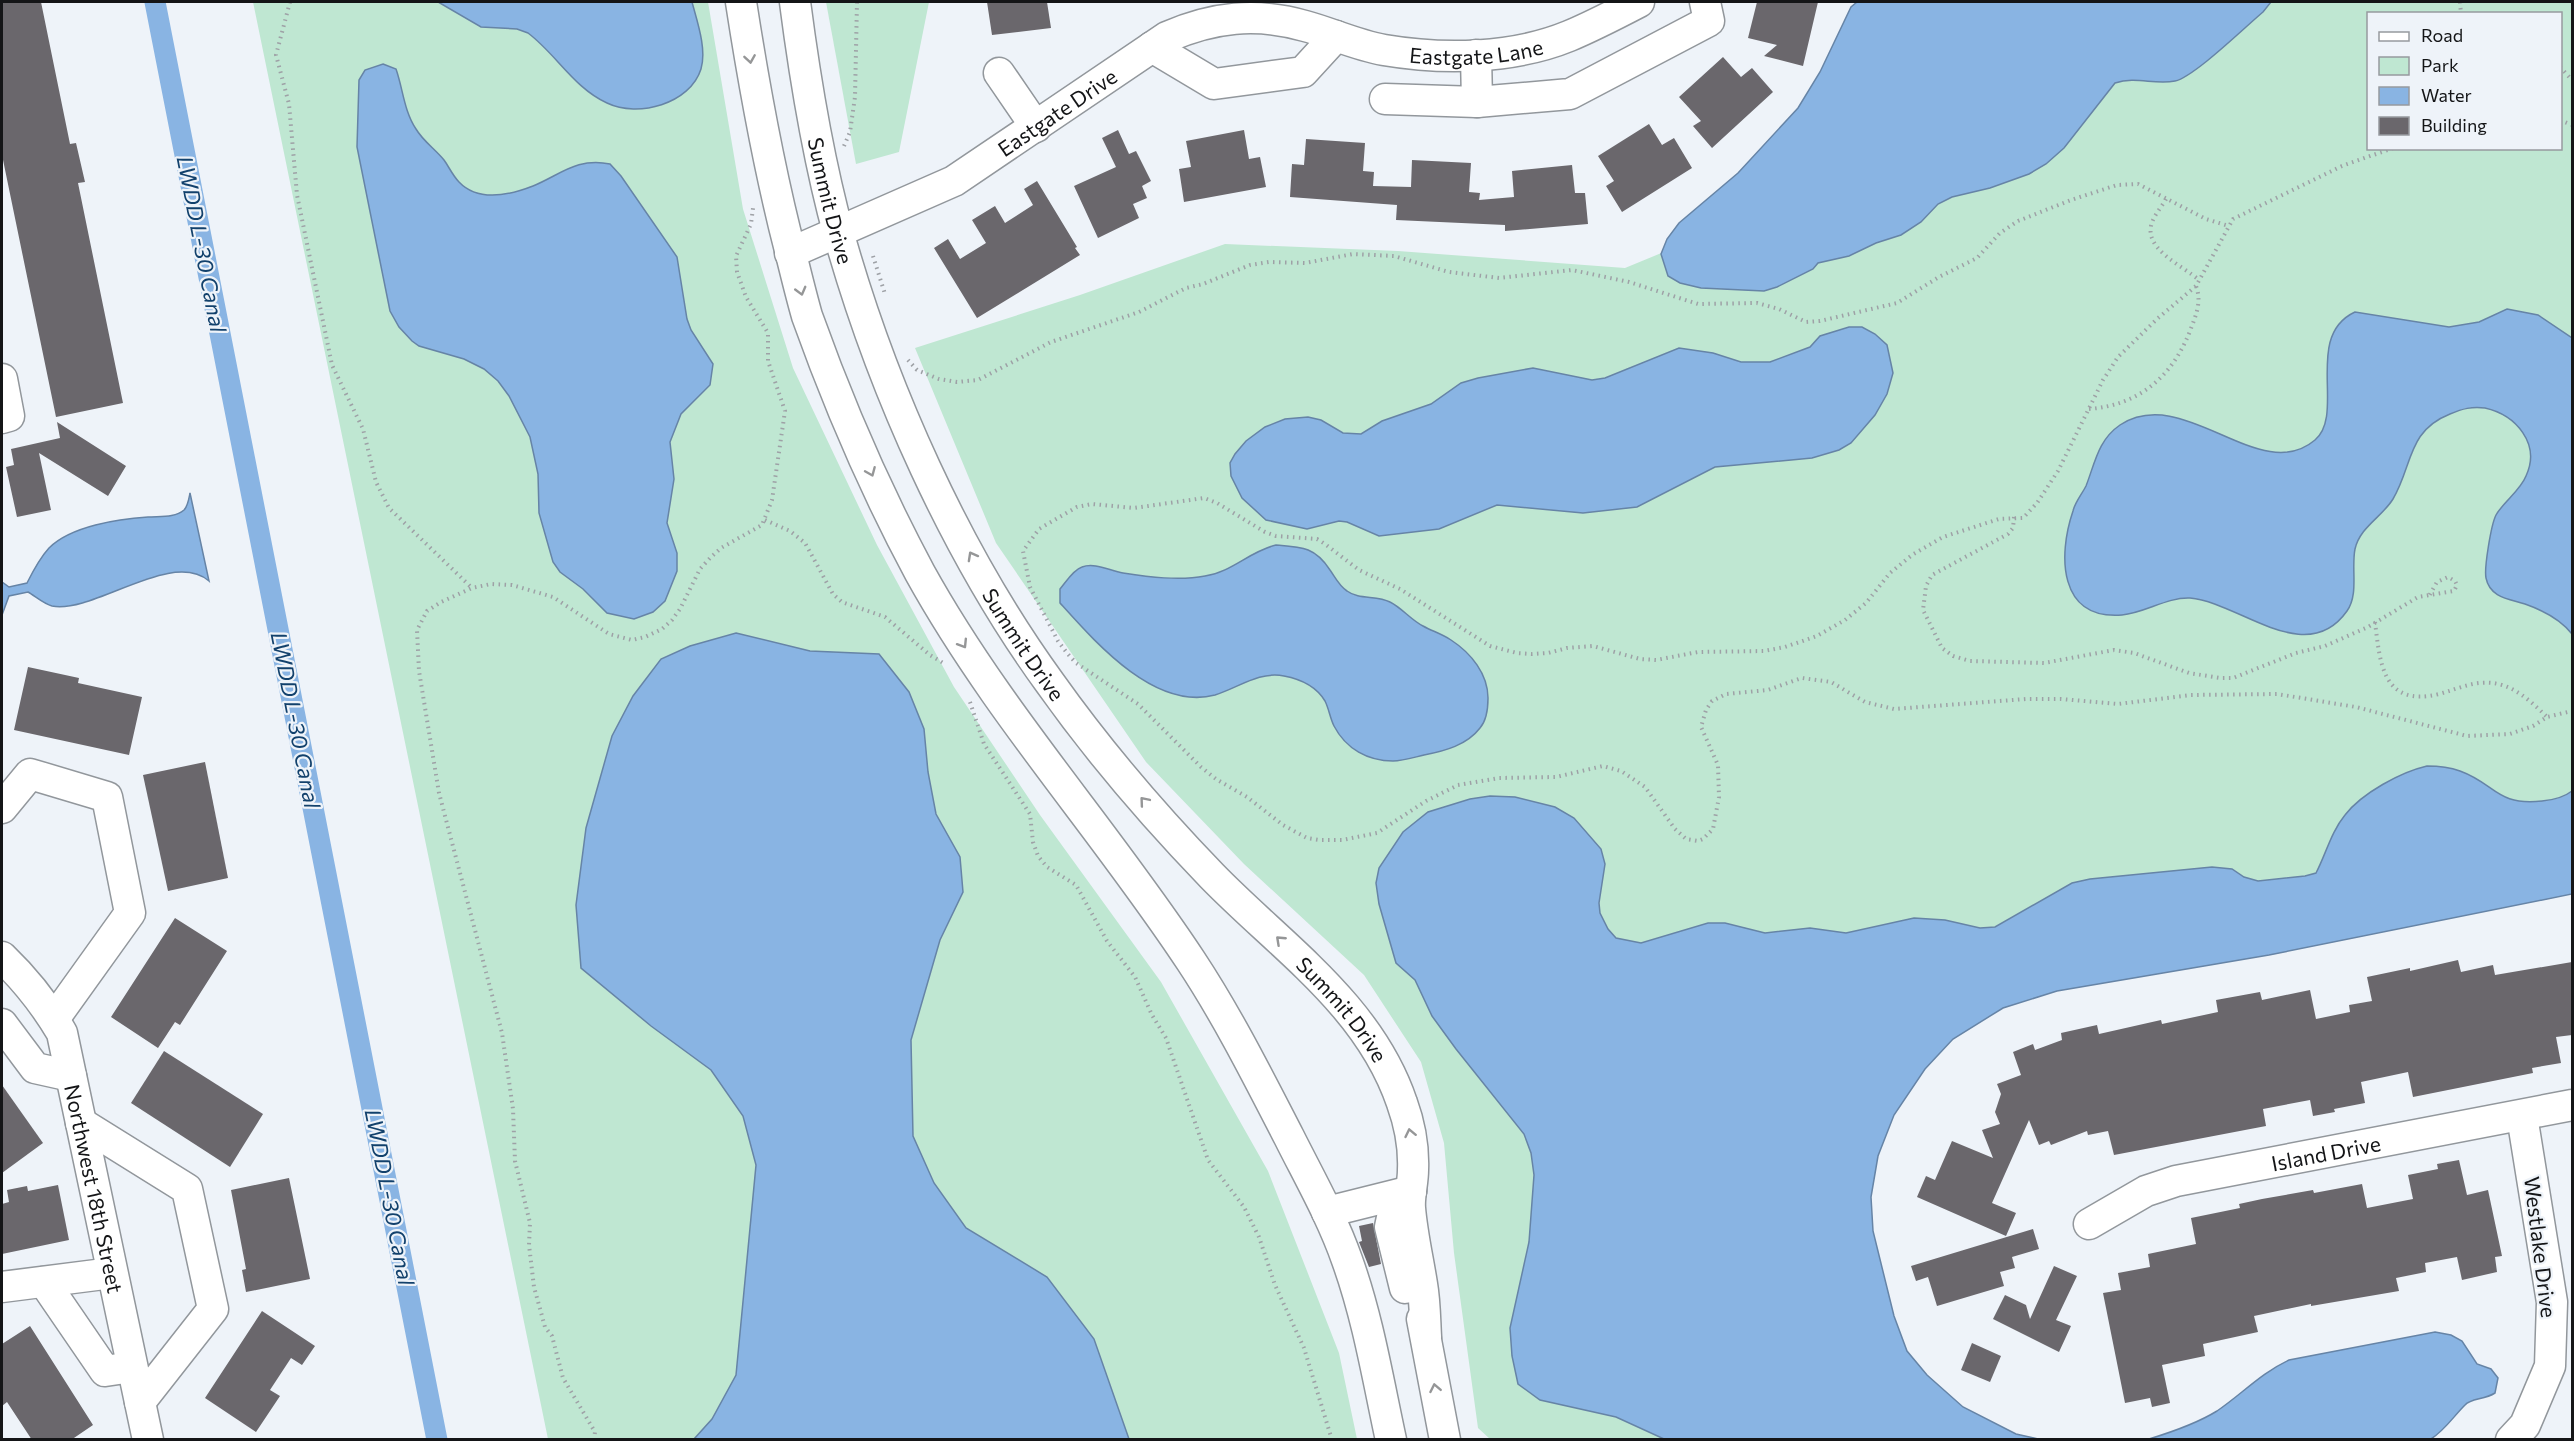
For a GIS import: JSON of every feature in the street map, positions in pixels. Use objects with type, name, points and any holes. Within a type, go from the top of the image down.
[{"type":"street","points":[[741,2],[756,97],[778,204],[807,313],[886,505],[921,574],[966,649],[1020,729],[1086,813],[1192,962],[1230,1026],[1327,1212],[1347,1260],[1361,1307],[1390,1440]]},
{"type":"street","name":"Summit Drive","points":[[795,2],[813,116],[850,227],[864,315],[922,460],[955,526],[993,594],[1054,688],[1094,743],[1164,826],[1216,880],[1334,992],[1368,1035],[1387,1066],[1402,1100],[1412,1136],[1414,1169],[1411,1191],[1404,1208],[1403,1227],[1445,1440]]},
{"type":"street","name":"Eastgate Lane","points":[[1310,14],[1336,36],[1384,50],[1430,56],[1476,55],[1522,49],[1567,37],[1638,2]]},
{"type":"street","points":[[1385,99],[1477,102],[1570,94],[1709,21],[1705,2]]},
{"type":"street","name":"Eastgate Drive","points":[[790,253],[954,181],[1204,12],[1222,19],[1250,17],[1279,19],[1310,14]]},
{"type":"street","points":[[1152,47],[1215,84],[1303,72],[1336,36]]},
{"type":"street","points":[[1476,55],[1477,102]]},
{"type":"street","points":[[999,73],[1036,127]]},
{"type":"street","points":[[2,379],[9,416],[2,418]]},
{"type":"street","points":[[2,807],[30,774],[107,797],[129,913],[54,1019]]},
{"type":"street","name":"Northwest 18th Street","points":[[2,957],[25,979],[62,1033],[148,1440]]},
{"type":"street","points":[[2,1024],[35,1068],[71,1076]]},
{"type":"street","name":"Island Drive","points":[[2090,1224],[2146,1191],[2176,1181],[2572,1105]]},
{"type":"street","name":"Westlake Drive","points":[[2511,1440],[2525,1425],[2550,1366],[2552,1302],[2522,1116]]},
{"type":"street","points":[[81,1123],[187,1189],[213,1309],[140,1402]]},
{"type":"street","points":[[1327,1212],[1411,1191]]},
{"type":"street","points":[[2,1287],[112,1273]]},
{"type":"street","points":[[44,1282],[105,1371],[132,1367]]},
{"type":"path","points":[[290,2],[276,55],[289,104],[297,195],[332,365],[360,421],[376,482],[388,508],[472,588]]},
{"type":"path","points":[[844,148],[850,132],[855,97],[857,2]]},
{"type":"path","points":[[2387,150],[2308,181],[2233,219],[2196,286],[2157,319],[2118,357],[2103,380],[2058,471],[2037,503],[2023,518],[2014,517],[1943,537],[1911,555],[1890,573],[1866,603],[1845,620],[1816,636],[1785,647],[1764,651],[1698,652],[1656,660],[1640,660],[1593,646],[1567,648],[1548,653],[1517,653],[1490,646],[1400,589],[1359,570],[1317,539],[1275,536],[1204,498],[1134,508],[1092,504],[1077,507],[1039,529],[1023,551],[1030,587],[1049,626],[1076,663],[1138,704],[1201,767],[1216,778],[1248,797],[1283,825],[1307,838],[1319,840],[1342,840],[1377,833],[1426,801],[1458,785],[1498,778],[1556,777],[1603,766],[1621,771],[1645,788],[1675,829],[1686,839],[1698,841],[1713,829],[1719,797],[1718,765],[1701,727],[1706,710],[1712,701],[1726,694],[1768,690],[1802,678],[1831,682],[1865,702],[1894,709],[2026,699],[2061,699],[2118,704],[2190,695],[2277,694],[2364,709],[2467,736],[2510,734],[2533,726],[2547,717],[2572,711]]},
{"type":"path","points":[[904,356],[916,370],[939,379],[957,382],[978,380],[1051,342],[1139,312],[1186,288],[1203,284],[1250,265],[1269,262],[1305,263],[1353,254],[1394,256],[1449,272],[1499,278],[1572,270],[1629,282],[1698,304],[1757,303],[1779,309],[1806,322],[1820,321],[1897,303],[1939,277],[1977,258],[2000,232],[2018,220],[2117,185],[2138,184],[2206,219],[2229,226]]},
{"type":"path","points":[[594,1440],[595,1432],[563,1378],[552,1336],[545,1327],[534,1287],[529,1245],[530,1223],[515,1161],[513,1109],[502,1033],[464,887],[446,828],[418,671],[417,630],[427,611],[472,588],[490,584],[512,585],[553,597],[609,634],[632,640],[645,637],[662,629],[672,620],[700,569],[710,558],[722,548],[755,531],[765,520],[772,500],[785,411],[768,361],[768,333],[746,297],[737,272],[736,256],[751,224],[752,199]]},
{"type":"path","points":[[2166,199],[2152,220],[2152,239],[2161,252],[2199,280]]},
{"type":"path","points":[[850,227],[886,297]]},
{"type":"path","points":[[2089,409],[2102,408],[2134,398],[2151,388],[2172,368],[2186,343],[2200,303],[2196,286]]},
{"type":"path","points":[[2014,517],[2013,528],[2008,534],[1932,576],[1926,586],[1923,610],[1942,648],[1953,656],[1971,661],[2044,663],[2114,650],[2134,653],[2189,673],[2234,678],[2281,658],[2325,646],[2375,622],[2418,597],[2429,596],[2454,591],[2456,581],[2448,577],[2440,579],[2429,596]]},
{"type":"path","points":[[765,520],[790,531],[805,543],[833,594],[842,602],[885,617],[948,668]]},
{"type":"path","points":[[2375,622],[2379,661],[2383,672],[2396,689],[2412,695],[2428,696],[2475,683],[2503,685],[2525,698],[2547,717]]},
{"type":"path","points":[[968,692],[984,744],[1030,814],[1033,842],[1038,856],[1047,867],[1076,885],[1107,942],[1135,977],[1152,1016],[1166,1038],[1208,1160],[1244,1207],[1259,1237],[1275,1285],[1304,1348],[1332,1440]]},
{"type":"green space","points":[[253,2],[708,2],[743,209],[793,368],[877,545],[954,687],[1040,815],[1161,982],[1268,1171],[1339,1353],[1357,1439],[548,1439]]},
{"type":"green space","points":[[826,2],[929,2],[899,152],[856,164]]},
{"type":"green space","points":[[2089,2],[2572,2],[2572,876],[1851,1009],[1868,1439],[1490,1439],[1478,1428],[1454,1253],[1444,1143],[1421,1062],[1364,975],[1244,864],[1146,762],[996,543],[915,348],[1080,295],[1225,244],[1398,251],[1625,268],[2052,92]]},
{"type":"water","points":[[438,2],[692,2],[699,26],[703,61],[695,81],[675,99],[647,108],[619,107],[595,97],[585,89],[528,33],[517,29],[481,27]]},
{"type":"water","points":[[1857,2],[2271,2],[2219,51],[2183,78],[2167,82],[2130,80],[2115,83],[2064,148],[2046,164],[2029,174],[1990,188],[1952,197],[1938,204],[1921,222],[1901,235],[1876,243],[1849,256],[1818,263],[1813,269],[1764,291],[1701,288],[1680,283],[1668,276],[1661,254],[1667,239],[1679,223],[1738,173],[1798,108],[1820,72],[1851,7]]},
{"type":"water","points":[[383,64],[396,69],[406,107],[419,133],[444,160],[457,180],[467,188],[485,194],[504,194],[533,186],[578,165],[598,162],[610,164],[621,176],[677,257],[687,319],[691,330],[713,364],[710,385],[681,414],[670,442],[674,479],[667,523],[677,553],[677,571],[665,601],[653,612],[634,619],[607,613],[583,589],[560,572],[553,562],[539,513],[538,474],[530,437],[509,396],[498,381],[484,369],[464,359],[419,346],[412,341],[399,327],[390,311],[357,147],[359,80],[365,70]]},
{"type":"water","points":[[2507,309],[2538,315],[2572,338],[2572,634],[2551,616],[2531,606],[2501,597],[2488,585],[2486,565],[2494,520],[2499,510],[2526,476],[2530,464],[2530,453],[2528,442],[2516,424],[2507,417],[2480,407],[2459,411],[2436,421],[2418,439],[2393,499],[2366,528],[2358,541],[2354,557],[2354,589],[2351,604],[2330,627],[2312,634],[2292,633],[2272,628],[2209,602],[2190,598],[2173,600],[2131,614],[2101,614],[2085,607],[2074,596],[2065,565],[2068,528],[2074,508],[2086,486],[2102,445],[2120,425],[2144,416],[2170,416],[2270,452],[2293,451],[2315,440],[2323,428],[2327,412],[2328,356],[2331,338],[2340,323],[2355,312],[2449,327],[2479,322]]},
{"type":"water","points":[[1849,327],[1862,327],[1875,334],[1887,345],[1893,373],[1887,394],[1875,415],[1851,443],[1839,450],[1812,458],[1715,467],[1637,507],[1583,513],[1497,505],[1439,529],[1379,536],[1347,522],[1339,521],[1307,529],[1266,520],[1242,498],[1231,476],[1230,463],[1246,441],[1265,427],[1285,419],[1308,417],[1321,420],[1343,433],[1361,434],[1382,421],[1431,404],[1461,383],[1478,378],[1533,368],[1592,380],[1605,378],[1679,348],[1713,353],[1741,362],[1770,362],[1810,347],[1820,336]]},
{"type":"water","points":[[190,493],[209,581],[193,573],[174,573],[154,577],[69,606],[49,605],[28,592],[9,596],[2,615],[2,582],[9,587],[27,583],[42,556],[58,540],[82,529],[109,522],[180,513],[188,502]]},
{"type":"water","points":[[1276,545],[1301,548],[1313,553],[1324,562],[1339,584],[1347,591],[1357,596],[1390,602],[1465,651],[1482,673],[1487,689],[1486,718],[1475,734],[1455,746],[1409,759],[1397,761],[1375,759],[1359,752],[1345,741],[1334,726],[1321,696],[1302,681],[1275,675],[1257,678],[1215,695],[1193,697],[1171,693],[1128,670],[1109,654],[1060,603],[1060,589],[1073,573],[1082,567],[1097,566],[1123,573],[1154,577],[1195,577],[1215,574]]},
{"type":"water","points":[[736,633],[810,651],[879,654],[909,692],[924,729],[928,772],[936,814],[960,857],[963,892],[940,940],[911,1040],[913,1136],[934,1183],[966,1228],[1047,1277],[1094,1339],[1129,1439],[694,1439],[712,1419],[736,1375],[756,1165],[743,1116],[711,1070],[651,1026],[581,968],[576,905],[586,828],[612,736],[633,696],[661,659],[690,646]]},
{"type":"water","points":[[2427,766],[2460,771],[2472,776],[2497,793],[2515,800],[2527,802],[2550,800],[2572,791],[2572,894],[2269,955],[2057,991],[2003,1008],[1953,1039],[1925,1069],[1894,1115],[1878,1156],[1871,1197],[1873,1231],[1894,1316],[1907,1351],[1927,1375],[1963,1407],[2016,1434],[2038,1439],[1664,1439],[1616,1417],[1540,1400],[1518,1384],[1512,1356],[1510,1328],[1529,1242],[1534,1175],[1531,1153],[1524,1134],[1432,1016],[1415,980],[1396,963],[1379,904],[1376,883],[1379,868],[1403,832],[1428,812],[1470,799],[1490,796],[1515,797],[1555,807],[1574,818],[1601,849],[1605,864],[1599,903],[1600,913],[1608,929],[1616,938],[1641,943],[1708,923],[1725,923],[1765,933],[1810,928],[1846,933],[1914,918],[1945,920],[1980,928],[1995,927],[2072,883],[2090,879],[2212,867],[2232,869],[2244,877],[2258,881],[2316,873],[2336,829],[2352,807],[2383,784]]},
{"type":"water","points":[[2435,1332],[2451,1335],[2462,1341],[2477,1364],[2491,1369],[2498,1378],[2495,1393],[2468,1403],[2431,1439],[2149,1439],[2209,1416],[2269,1371],[2289,1360]]},
{"type":"building","points":[[2,2],[41,2],[70,144],[76,143],[85,182],[78,183],[123,403],[56,417],[2,155]]},
{"type":"building","points":[[987,2],[1047,2],[1051,28],[992,35]]},
{"type":"building","points":[[1757,2],[1818,2],[1803,66],[1764,56],[1777,45],[1748,38]]},
{"type":"building","points":[[1723,57],[1741,77],[1752,68],[1773,92],[1712,148],[1693,126],[1701,121],[1679,97]]},
{"type":"building","points":[[1649,124],[1662,145],[1674,138],[1692,168],[1622,212],[1606,186],[1614,181],[1598,156]]},
{"type":"building","points":[[1118,130],[1129,154],[1136,151],[1151,181],[1142,186],[1147,198],[1133,204],[1139,218],[1098,238],[1074,186],[1116,167],[1102,138]]},
{"type":"building","points":[[1244,130],[1249,159],[1260,157],[1266,187],[1184,202],[1179,169],[1191,167],[1186,141]]},
{"type":"building","points":[[1306,139],[1365,143],[1363,171],[1374,172],[1373,186],[1411,187],[1412,160],[1471,163],[1469,192],[1480,193],[1479,200],[1514,197],[1512,171],[1572,165],[1575,193],[1585,193],[1588,224],[1505,231],[1505,225],[1396,220],[1397,205],[1290,197],[1292,164],[1304,165]]},
{"type":"building","points":[[1037,181],[1080,255],[977,318],[934,248],[948,239],[960,259],[986,243],[972,220],[995,206],[1005,223],[1033,205],[1024,189]]},
{"type":"building","points":[[57,422],[126,466],[108,496],[39,453],[51,510],[17,517],[6,467],[14,465],[11,449],[60,438]]},
{"type":"building","points":[[28,667],[79,678],[78,683],[142,697],[129,755],[14,730]]},
{"type":"building","points":[[205,762],[228,878],[168,891],[143,775]]},
{"type":"building","points":[[175,918],[227,951],[180,1025],[175,1022],[158,1048],[111,1017]]},
{"type":"building","points":[[2458,960],[2461,972],[2493,965],[2495,975],[2572,962],[2572,1035],[2556,1037],[2561,1063],[2532,1068],[2533,1073],[2413,1097],[2408,1072],[2361,1082],[2365,1103],[2334,1109],[2335,1112],[2313,1116],[2310,1100],[2263,1109],[2266,1126],[2114,1155],[2108,1131],[2088,1135],[2087,1131],[2051,1145],[2049,1141],[2039,1145],[2029,1120],[1992,1203],[2016,1213],[2006,1236],[1917,1197],[1926,1176],[1935,1180],[1952,1141],[1993,1158],[1982,1130],[2000,1124],[1995,1112],[2001,1094],[1997,1084],[2021,1075],[2013,1052],[2033,1044],[2035,1050],[2062,1040],[2061,1033],[2097,1025],[2099,1034],[2161,1020],[2162,1024],[2218,1012],[2216,1000],[2260,992],[2262,1000],[2310,990],[2316,1019],[2350,1012],[2349,1005],[2372,1001],[2367,977],[2410,968],[2410,971]]},
{"type":"building","points":[[164,1051],[263,1114],[230,1167],[131,1103]]},
{"type":"building","points":[[2,1085],[43,1143],[2,1173]]},
{"type":"building","points":[[2459,1160],[2467,1195],[2488,1190],[2502,1256],[2495,1257],[2497,1272],[2462,1280],[2457,1257],[2425,1263],[2426,1272],[2396,1278],[2399,1291],[2311,1306],[2311,1304],[2254,1316],[2258,1332],[2203,1344],[2205,1356],[2162,1365],[2170,1403],[2152,1407],[2150,1398],[2125,1403],[2103,1293],[2121,1290],[2118,1273],[2150,1267],[2148,1254],[2196,1244],[2191,1218],[2240,1208],[2239,1204],[2262,1199],[2362,1184],[2367,1208],[2413,1199],[2408,1175],[2438,1169],[2437,1164]]},
{"type":"building","points":[[289,1178],[310,1279],[246,1292],[242,1270],[246,1269],[231,1190]]},
{"type":"building","points":[[58,1185],[69,1240],[2,1254],[2,1204],[9,1202],[7,1190],[27,1186],[28,1191]]},
{"type":"building","points":[[1373,1223],[1381,1264],[1369,1267],[1359,1242],[1362,1241],[1359,1226]]},
{"type":"building","points":[[2033,1229],[2039,1249],[2012,1257],[2015,1268],[2000,1272],[2004,1286],[1937,1306],[1928,1277],[1916,1281],[1911,1266]]},
{"type":"building","points":[[2054,1266],[2077,1276],[2056,1320],[2071,1326],[2059,1352],[1993,1319],[2005,1295],[2026,1305],[2030,1319]]},
{"type":"building","points":[[262,1311],[315,1346],[302,1365],[291,1358],[270,1390],[280,1396],[256,1432],[205,1398]]},
{"type":"building","points":[[30,1326],[93,1425],[71,1440],[32,1440],[7,1402],[2,1406],[2,1344]]},
{"type":"building","points":[[1972,1343],[2001,1356],[1990,1382],[1961,1370]]},
{"type":"waterway","name":"LWDD L-30 Canal","points":[[155,2],[437,1440]]}]
